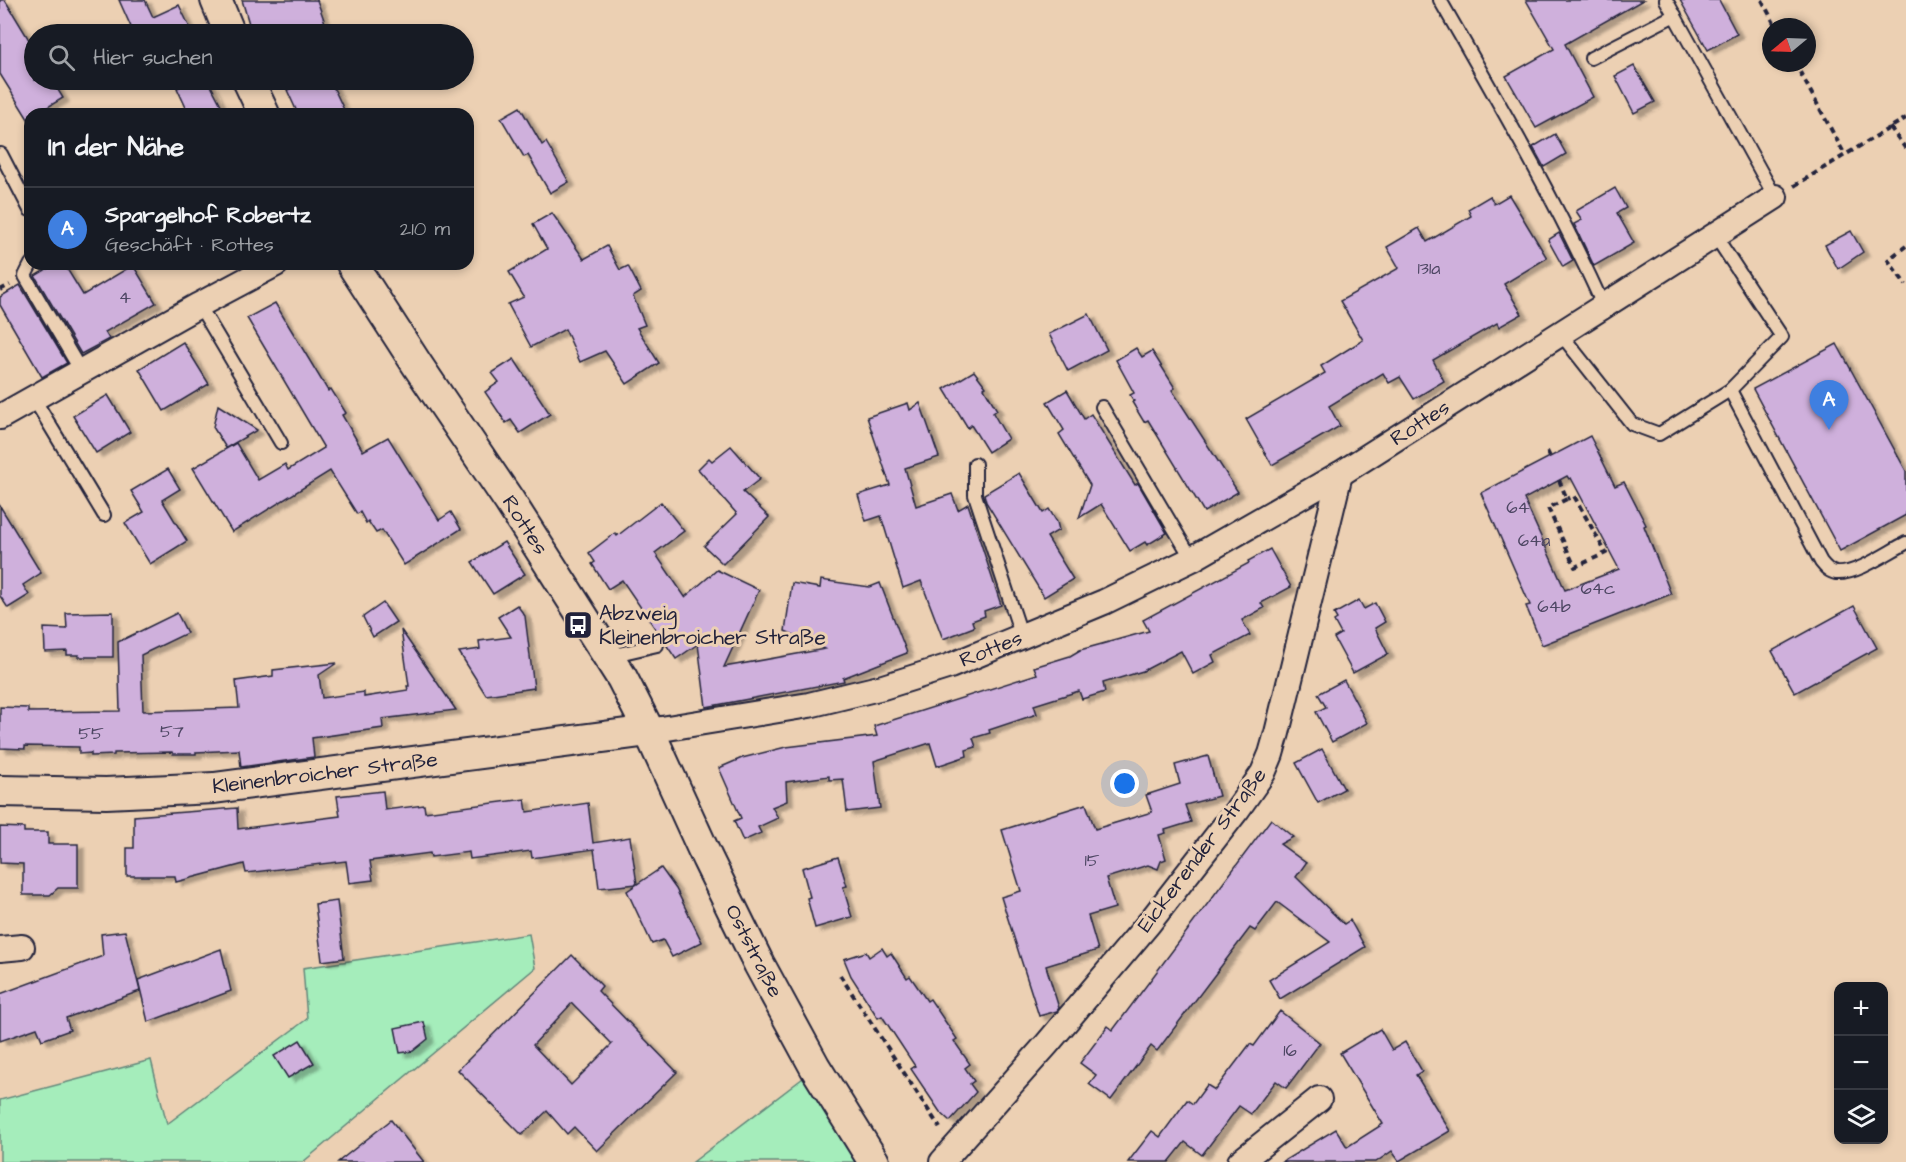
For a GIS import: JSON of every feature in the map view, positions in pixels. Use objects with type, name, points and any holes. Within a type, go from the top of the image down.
[{"type":"street","points":[[216,0],[226,24]]},
{"type":"street","points":[[253,90],[261,108]]},
{"type":"street","name":"Rottes","points":[[356,270],[510,502],[609,657],[649,731],[844,698],[950,666],[1104,602],[1192,559],[1340,474],[1775,197]]},
{"type":"street","points":[[0,417],[265,270]]},
{"type":"street","name":"Eickerender Straße","points":[[947,1155],[1047,1044],[1149,923],[1263,773],[1277,733],[1340,474]]},
{"type":"street","name":"Kleinenbroicher Straße","points":[[0,791],[106,793],[214,788],[649,731]]},
{"type":"street","name":"Oststraße","points":[[649,731],[759,964],[815,1067],[874,1162]]},
{"type":"street","points":[[1240,1162],[1319,1100]]},
{"type":"lane","points":[[1440,0],[1534,166],[1581,256],[1603,305]]},
{"type":"lane","points":[[1666,0],[1775,197]]},
{"type":"lane","points":[[1591,58],[1675,15]]},
{"type":"lane","points":[[1,154],[24,198]]},
{"type":"lane","points":[[1560,333],[1632,424],[1659,434],[1730,390],[1782,337],[1714,234]]},
{"type":"lane","points":[[28,270],[25,276],[81,371]]},
{"type":"lane","points":[[199,305],[281,443]]},
{"type":"lane","points":[[1730,390],[1821,562],[1828,570],[1837,573],[1852,570],[1906,543]]},
{"type":"lane","points":[[34,399],[104,515]]},
{"type":"lane","points":[[1102,407],[1192,559]]},
{"type":"lane","points":[[975,464],[975,495],[1022,637]]},
{"type":"lane","points":[[609,657],[657,645]]},
{"type":"path","points":[[1762,0],[1771,18]]},
{"type":"path","points":[[1800,72],[1845,154]]},
{"type":"path","points":[[1775,197],[1906,118]]},
{"type":"path","points":[[1890,128],[1906,149]]},
{"type":"path","points":[[1906,246],[1887,260],[1906,285]]},
{"type":"path","points":[[1547,451],[1550,457]]},
{"type":"path","points":[[1559,480],[1567,499]]},
{"type":"path","points":[[1574,496],[1606,553],[1575,567],[1548,508],[1567,499],[1574,496]]},
{"type":"path","points":[[840,975],[947,1155]]},
{"type":"green space","points":[[529,934],[535,968],[303,1162],[0,1162],[0,1100],[151,1060],[167,1124],[307,1019],[303,968]]},
{"type":"green space","points":[[807,1075],[863,1162],[693,1162]]},
{"type":"building","points":[[0,0],[5,0],[24,31],[24,90],[58,90],[63,98],[46,108],[24,108],[24,113],[0,74]]},
{"type":"building","points":[[119,0],[145,0],[153,17],[179,5],[188,24],[130,24]]},
{"type":"building","points":[[242,0],[317,0],[325,24],[249,24]]},
{"type":"building","points":[[1526,0],[1643,0],[1565,44],[1593,97],[1536,128],[1506,76],[1554,49]]},
{"type":"building","points":[[1680,0],[1719,0],[1737,34],[1708,50]]},
{"type":"building","points":[[1634,66],[1655,102],[1634,113],[1615,76]]},
{"type":"building","points":[[178,90],[213,90],[221,105],[215,108],[186,108]]},
{"type":"building","points":[[287,90],[335,90],[343,108],[295,108]]},
{"type":"building","points":[[520,107],[542,145],[546,142],[569,182],[550,193],[528,155],[524,157],[501,118]]},
{"type":"building","points":[[1555,134],[1566,154],[1544,167],[1533,147]]},
{"type":"building","points":[[1615,188],[1626,208],[1617,213],[1634,243],[1594,266],[1574,224],[1582,220],[1576,211]]},
{"type":"building","points":[[1509,195],[1547,258],[1504,284],[1522,314],[1499,327],[1497,323],[1433,360],[1444,381],[1414,399],[1400,377],[1389,383],[1383,373],[1329,406],[1340,426],[1272,465],[1246,419],[1325,373],[1321,366],[1363,340],[1340,301],[1399,268],[1387,247],[1419,228],[1427,242],[1471,216],[1468,209],[1490,196],[1494,204]]},
{"type":"building","points":[[552,213],[584,259],[607,246],[620,270],[628,266],[641,291],[633,296],[645,325],[637,328],[659,363],[627,384],[605,351],[580,362],[565,329],[531,347],[508,304],[524,297],[509,272],[547,249],[533,224]]},
{"type":"building","points":[[1851,231],[1863,252],[1838,269],[1825,245]]},
{"type":"building","points":[[1559,233],[1573,261],[1563,267],[1548,240]]},
{"type":"building","points":[[45,270],[68,270],[83,295],[125,270],[136,270],[156,303],[105,332],[109,339],[81,354],[35,276]]},
{"type":"building","points":[[20,285],[67,363],[42,377],[0,305],[0,297]]},
{"type":"building","points":[[275,303],[328,391],[331,389],[346,413],[342,415],[363,451],[388,437],[439,520],[451,512],[461,529],[404,565],[382,530],[376,533],[368,521],[366,523],[360,512],[357,514],[330,471],[232,532],[193,468],[236,443],[258,480],[285,464],[288,470],[324,448],[247,318]]},
{"type":"building","points":[[1089,314],[1107,350],[1068,371],[1049,334]]},
{"type":"building","points":[[183,342],[209,384],[164,411],[139,369]]},
{"type":"building","points":[[1837,344],[1906,471],[1906,515],[1840,551],[1753,389]]},
{"type":"building","points":[[1136,348],[1142,357],[1152,351],[1175,388],[1172,390],[1238,492],[1204,512],[1148,420],[1144,422],[1132,402],[1134,401],[1130,395],[1134,393],[1116,360]]},
{"type":"building","points":[[514,359],[550,414],[520,433],[511,420],[506,423],[485,392],[499,382],[492,373]]},
{"type":"building","points":[[974,371],[986,387],[984,388],[997,410],[993,413],[1008,439],[988,452],[971,425],[968,428],[944,389]]},
{"type":"building","points":[[1067,390],[1084,419],[1091,414],[1135,485],[1138,483],[1167,533],[1147,545],[1145,542],[1130,551],[1101,504],[1079,518],[1090,485],[1059,434],[1064,430],[1047,402]]},
{"type":"building","points":[[108,395],[130,432],[96,453],[73,416]]},
{"type":"building","points":[[908,403],[910,410],[920,403],[939,457],[905,468],[916,506],[952,494],[958,510],[968,504],[1001,605],[984,611],[985,616],[972,621],[974,627],[943,639],[921,581],[903,588],[881,516],[866,521],[858,495],[890,485],[867,417]]},
{"type":"building","points":[[218,405],[257,430],[226,448],[213,427]]},
{"type":"building","points":[[1590,436],[1615,486],[1624,482],[1646,525],[1644,526],[1671,594],[1542,645],[1526,606],[1530,605],[1481,493]],"holes":[[[1567,476],[1571,478],[1619,569],[1565,590],[1524,499]]]},
{"type":"building","points":[[731,446],[760,479],[743,492],[769,517],[723,564],[704,546],[737,514],[698,469],[709,458],[712,461]]},
{"type":"building","points":[[168,469],[180,489],[162,500],[187,541],[150,564],[125,523],[144,512],[131,491]]},
{"type":"building","points":[[1019,473],[1043,513],[1049,509],[1057,522],[1059,530],[1047,537],[1073,579],[1044,597],[986,502],[984,494]]},
{"type":"building","points":[[661,502],[684,531],[655,553],[685,597],[717,570],[759,590],[724,667],[825,649],[785,631],[792,583],[820,588],[821,580],[870,587],[880,583],[907,653],[843,678],[844,681],[706,707],[698,644],[676,659],[622,580],[608,589],[592,564],[595,562],[589,553],[615,533],[617,536]]},
{"type":"building","points":[[0,506],[41,573],[23,585],[29,595],[8,608],[0,596]]},
{"type":"building","points":[[504,542],[525,574],[493,594],[472,562]]},
{"type":"building","points":[[1270,549],[1291,587],[1261,603],[1264,608],[1242,620],[1250,635],[1212,655],[1215,662],[1193,674],[1181,651],[1143,671],[1103,683],[1105,692],[1082,699],[1079,691],[1034,705],[1037,714],[989,730],[990,733],[973,738],[976,747],[966,750],[967,756],[937,766],[930,743],[874,761],[880,808],[847,812],[843,779],[829,780],[829,776],[786,782],[787,801],[772,807],[778,818],[758,827],[761,833],[743,841],[734,821],[741,818],[719,768],[742,758],[786,747],[877,736],[874,726],[1037,674],[1034,667],[1070,656],[1080,650],[1149,631],[1143,620],[1249,563],[1248,561]]},
{"type":"building","points":[[1359,600],[1364,609],[1375,603],[1385,622],[1375,628],[1388,654],[1353,673],[1334,638],[1341,634],[1334,621],[1337,619],[1334,614]]},
{"type":"building","points":[[383,603],[396,622],[373,637],[363,617]]},
{"type":"building","points":[[517,605],[525,616],[534,688],[486,695],[459,652],[480,649],[479,641],[511,637],[498,617]]},
{"type":"building","points":[[1854,606],[1877,648],[1795,693],[1772,651]]},
{"type":"building","points":[[113,612],[113,657],[78,657],[79,655],[67,655],[67,651],[45,652],[44,628],[67,629],[66,613]]},
{"type":"building","points":[[177,613],[187,633],[141,655],[143,711],[239,708],[236,681],[273,676],[273,670],[337,663],[319,675],[322,698],[364,692],[364,697],[408,690],[401,630],[456,710],[382,719],[383,728],[312,738],[314,757],[241,767],[239,750],[196,752],[196,754],[114,753],[114,755],[91,756],[91,753],[79,754],[79,747],[0,748],[0,707],[28,708],[28,712],[120,711],[118,642]]},
{"type":"building","points":[[1344,680],[1367,723],[1332,742],[1316,712],[1326,707],[1318,694]]},
{"type":"building","points":[[1322,749],[1344,789],[1318,803],[1296,763]]},
{"type":"building","points":[[1208,756],[1219,796],[1185,805],[1191,822],[1165,830],[1166,833],[1159,835],[1166,859],[1161,861],[1158,869],[1148,865],[1106,878],[1115,908],[1088,916],[1098,950],[1046,966],[1059,1008],[1057,1011],[1039,1016],[1001,897],[1021,891],[1002,830],[1086,804],[1095,829],[1152,812],[1146,795],[1180,784],[1175,765]]},
{"type":"building","points":[[383,791],[385,810],[424,805],[425,812],[525,799],[527,812],[588,803],[593,843],[630,837],[637,884],[599,888],[594,849],[532,858],[531,851],[470,859],[469,852],[431,857],[430,853],[370,861],[373,880],[349,883],[346,861],[246,873],[244,864],[176,882],[175,876],[127,876],[127,848],[134,848],[134,816],[237,808],[238,829],[340,816],[337,796]]},
{"type":"building","points":[[1271,819],[1293,837],[1280,844],[1306,863],[1296,877],[1344,924],[1350,920],[1365,947],[1280,999],[1269,980],[1330,942],[1277,902],[1255,931],[1250,928],[1157,1051],[1151,1046],[1111,1100],[1089,1084],[1096,1075],[1080,1063],[1108,1026],[1113,1030]]},
{"type":"building","points":[[0,827],[24,828],[24,832],[48,832],[48,844],[78,844],[78,888],[58,888],[50,895],[23,895],[23,864],[0,863]]},
{"type":"building","points":[[838,857],[847,886],[843,887],[852,917],[815,928],[802,868]]},
{"type":"building","points":[[661,868],[676,889],[702,942],[672,957],[663,940],[652,944],[627,891]]},
{"type":"building","points":[[337,901],[344,958],[322,961],[315,904]]},
{"type":"building","points":[[125,931],[140,991],[66,1018],[70,1030],[42,1040],[37,1028],[0,1041],[0,994],[103,956],[101,934]]},
{"type":"building","points":[[882,948],[887,956],[891,953],[907,978],[910,976],[927,1001],[930,999],[957,1039],[954,1041],[970,1064],[965,1068],[974,1081],[970,1084],[976,1092],[950,1121],[940,1112],[911,1069],[915,1066],[882,1016],[878,1018],[851,976],[844,959],[866,952],[869,957]]},
{"type":"building","points":[[221,949],[231,991],[148,1022],[138,980]]},
{"type":"building","points":[[572,955],[602,986],[598,991],[677,1072],[597,1151],[574,1127],[567,1134],[547,1111],[522,1135],[458,1070]],"holes":[[[572,1003],[612,1044],[571,1085],[533,1045]]]},
{"type":"building","points":[[1280,1011],[1320,1043],[1286,1088],[1276,1081],[1251,1114],[1239,1106],[1202,1155],[1185,1142],[1169,1162],[1128,1162],[1152,1131],[1160,1137],[1187,1100],[1193,1104],[1207,1085],[1215,1090],[1250,1044],[1254,1046]]},
{"type":"building","points":[[424,1022],[428,1039],[413,1051],[400,1053],[395,1028]]},
{"type":"building","points":[[1380,1029],[1392,1050],[1405,1042],[1422,1071],[1416,1075],[1450,1131],[1399,1161],[1392,1151],[1376,1162],[1282,1162],[1336,1129],[1347,1147],[1383,1124],[1340,1053]]},
{"type":"building","points":[[300,1040],[314,1063],[288,1078],[274,1056]]},
{"type":"building","points":[[391,1120],[424,1162],[338,1162]]},
{"type":"place","name":"Spargelhof Robertz","points":[[1829,430]]},
{"type":"place","name":"Abzweig Kleinenbroicher Straße","points":[[578,625]]}]
